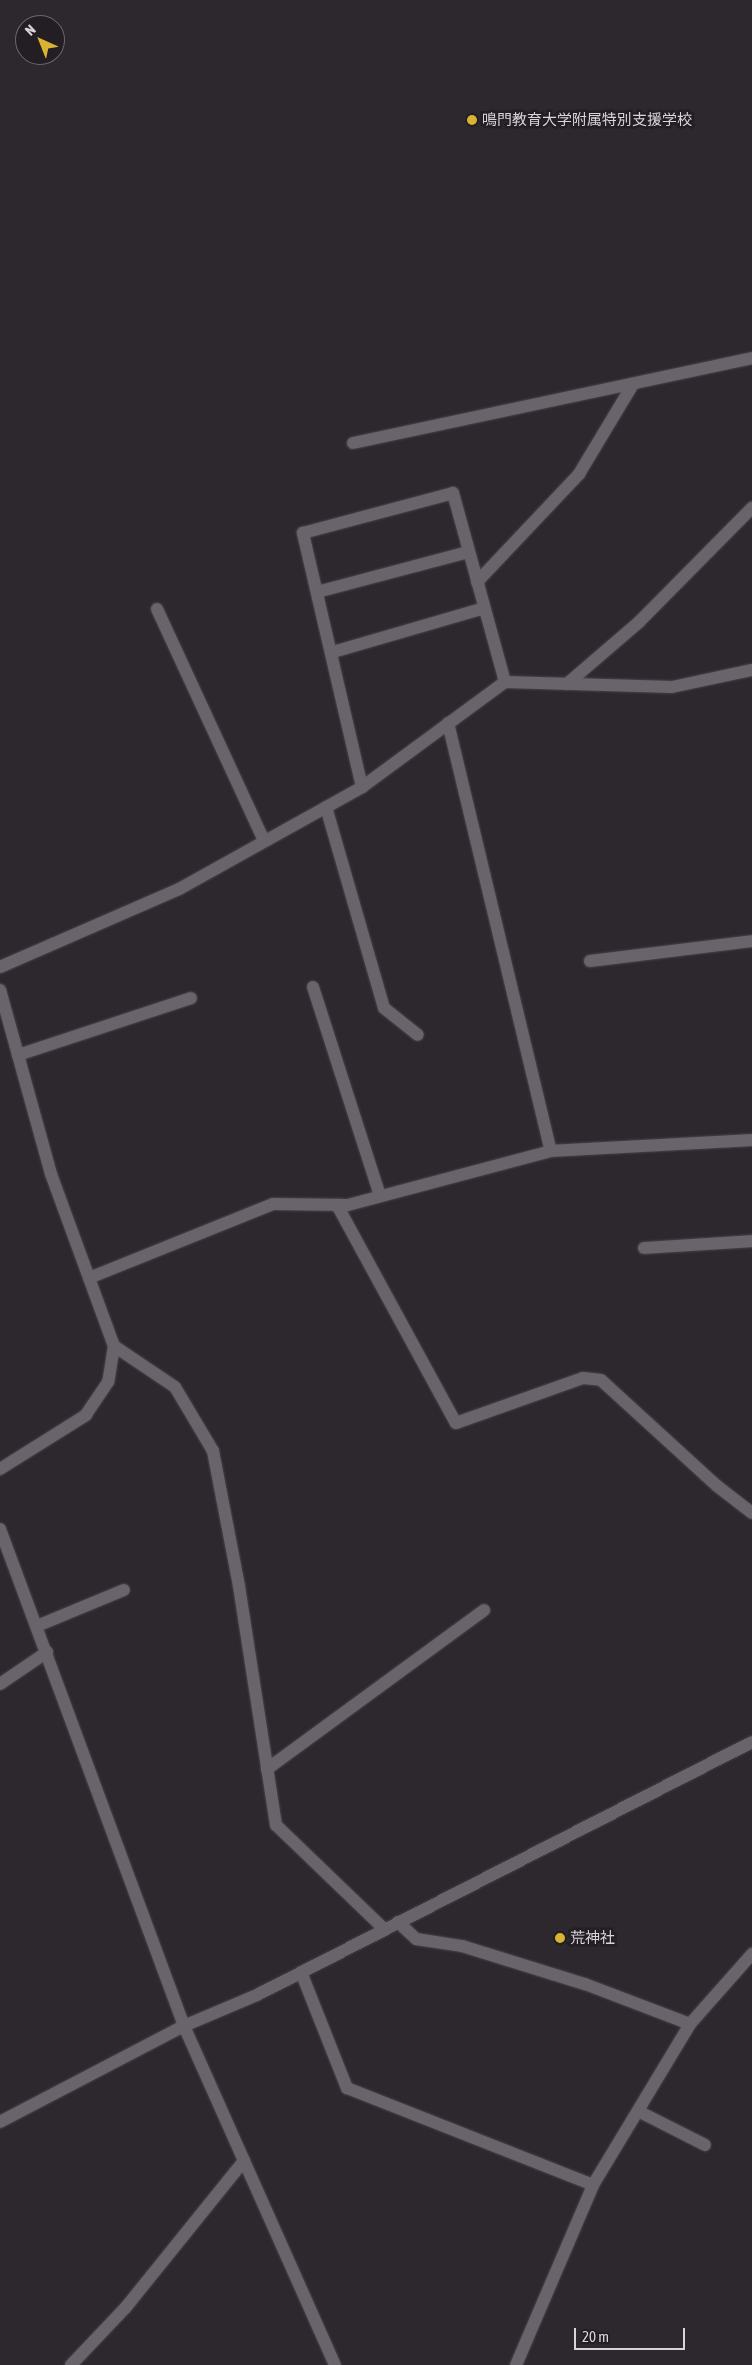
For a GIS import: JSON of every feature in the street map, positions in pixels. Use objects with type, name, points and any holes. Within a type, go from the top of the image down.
[{"type":"street","points":[[353,443],[752,358]]},
{"type":"street","points":[[476,582],[579,474],[632,384]]},
{"type":"street","points":[[362,787],[333,652],[302,533],[453,494],[505,682]]},
{"type":"street","points":[[567,684],[639,622],[752,508]]},
{"type":"street","points":[[317,592],[468,552]]},
{"type":"street","points":[[333,652],[484,608]]},
{"type":"street","points":[[157,609],[264,841]]},
{"type":"street","points":[[0,967],[179,889],[326,808],[362,787],[505,682],[672,687],[752,670]]},
{"type":"street","points":[[448,723],[551,1150]]},
{"type":"street","points":[[326,808],[384,1008],[418,1035]]},
{"type":"street","points":[[590,961],[752,941]]},
{"type":"street","points":[[313,987],[380,1196]]},
{"type":"street","points":[[0,990],[51,1174],[114,1346],[108,1382],[86,1415],[0,1469]]},
{"type":"street","points":[[18,1055],[191,998]]},
{"type":"street","points":[[89,1278],[273,1204],[337,1205],[380,1196],[551,1150],[752,1140]]},
{"type":"street","points":[[337,1205],[456,1423],[583,1378],[601,1380],[716,1486],[752,1513]]},
{"type":"street","points":[[644,1248],[752,1241]]},
{"type":"street","points":[[114,1346],[175,1387],[213,1451],[239,1586],[276,1825],[384,1929]]},
{"type":"street","points":[[0,1529],[184,2026],[336,2364]]},
{"type":"street","points":[[37,1626],[124,1590]]},
{"type":"street","points":[[267,1769],[484,1610]]},
{"type":"street","points":[[0,1684],[47,1652]]},
{"type":"street","points":[[0,2122],[184,2026],[301,1972],[752,1742]]},
{"type":"street","points":[[398,1922],[416,1939],[462,1946],[585,1984],[690,2024]]},
{"type":"street","points":[[516,2365],[593,2185],[690,2024],[752,1954]]},
{"type":"street","points":[[301,1972],[347,2088],[593,2185]]},
{"type":"street","points":[[638,2111],[705,2145]]},
{"type":"street","points":[[71,2365],[126,2308],[244,2161]]},
{"type":"place","name":"鳴門教育大学附属特別支援学校","points":[[472,120]]},
{"type":"place","name":"荒神社","points":[[560,1938]]}]
